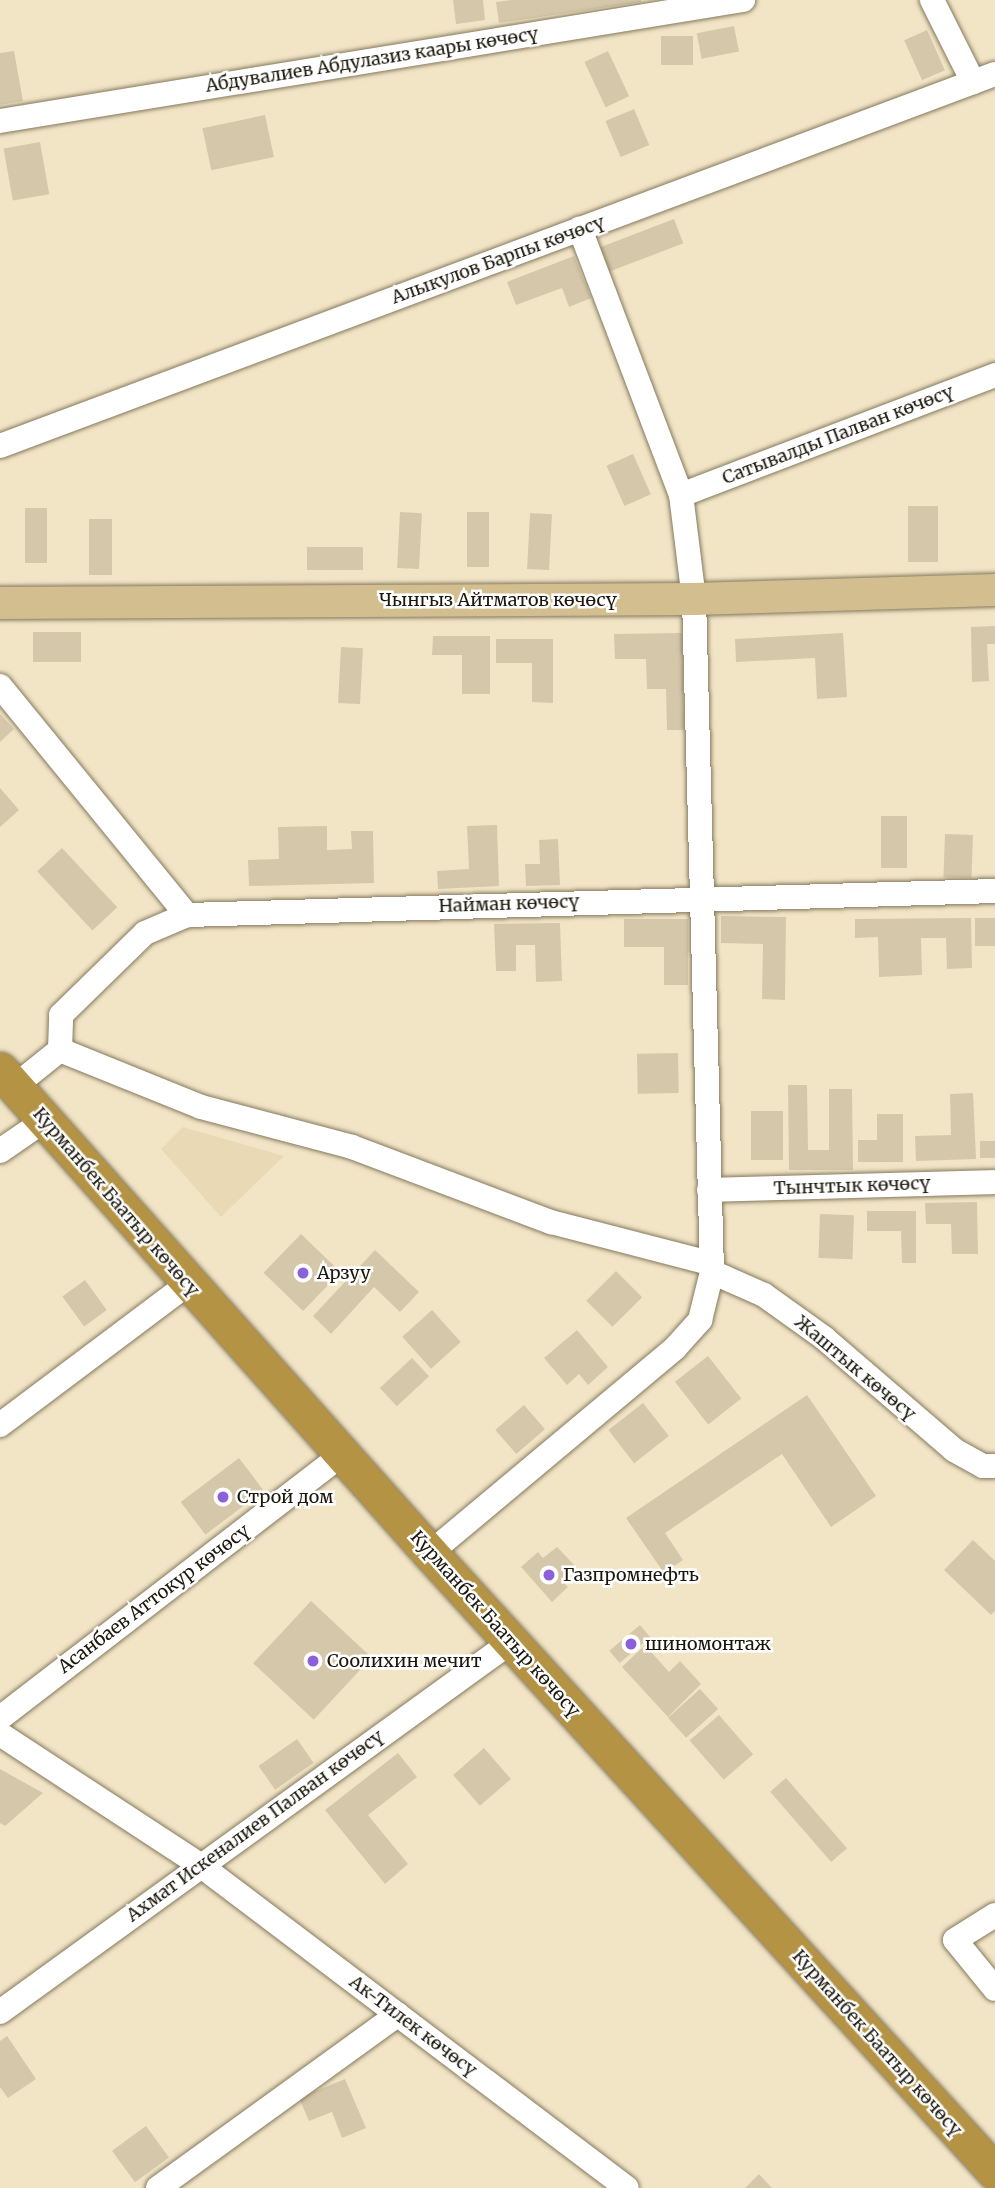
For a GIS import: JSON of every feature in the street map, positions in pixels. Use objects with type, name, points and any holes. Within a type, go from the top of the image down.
[{"type":"highway","name":"Курманбек Баатыр көчөсү","points":[[8,1078],[188,1284],[430,1553],[995,2172]]},
{"type":"main road","name":"Чынгыз Айтматов көчөсү","points":[[0,603],[694,599],[995,590]]},
{"type":"street","name":"Абдувалиев Абдулазиз каары көчөсү","points":[[0,121],[743,0]]},
{"type":"street","points":[[932,0],[984,78]]},
{"type":"street","name":"Алыкулов Барпы көчөсү","points":[[0,446],[984,78]]},
{"type":"street","points":[[430,1553],[675,1348],[700,1320],[711,1267],[699,898],[694,599],[681,495],[580,229]]},
{"type":"street","name":"Сатывалды Палван көчөсү","points":[[681,495],[995,375]]},
{"type":"street","points":[[0,687],[187,915]]},
{"type":"street","name":"Найман көчөсү","points":[[60,1050],[61,1015],[145,933],[187,915],[995,891]]},
{"type":"street","points":[[8,1078],[60,1050]]},
{"type":"street","name":"Жаштык көчөсү","points":[[60,1050],[201,1107],[352,1147],[551,1222],[711,1267],[764,1295],[824,1338],[954,1450],[983,1466],[995,1466]]},
{"type":"street","points":[[0,1151],[45,1120]]},
{"type":"street","name":"Тынчтык көчөсү","points":[[709,1190],[995,1182]]},
{"type":"street","points":[[0,1425],[188,1284]]},
{"type":"street","name":"Асанбаев Аттокур көчөсү","points":[[0,1718],[342,1455]]},
{"type":"street","name":"Ахмат Искеналиев Палван көчөсү","points":[[0,2012],[511,1642]]},
{"type":"street","name":"Ак-Тилек көчөсү","points":[[0,1734],[200,1865],[627,2188]]},
{"type":"street","points":[[995,1915],[955,1940],[995,1989]]},
{"type":"street","points":[[158,2188],[398,2014]]},
{"type":"shaded area","points":[[183,1127],[284,1156],[221,1217],[161,1149]]},
{"type":"building","points":[[453,0],[483,0],[485,20],[456,24]]},
{"type":"building","points":[[496,2],[641,2],[499,23]]},
{"type":"building","points":[[734,26],[739,52],[702,59],[697,33]]},
{"type":"building","points":[[927,30],[945,70],[922,80],[904,40]]},
{"type":"building","points":[[661,36],[693,36],[693,65],[661,65]]},
{"type":"building","points":[[14,51],[23,101],[0,105],[0,53]]},
{"type":"building","points":[[608,51],[629,96],[606,107],[584,62]]},
{"type":"building","points":[[634,109],[649,145],[621,157],[605,121]]},
{"type":"building","points":[[265,115],[274,157],[211,170],[202,128]]},
{"type":"building","points":[[40,142],[49,194],[13,201],[4,148]]},
{"type":"building","points":[[674,219],[683,243],[610,272],[600,247]]},
{"type":"building","points":[[574,256],[591,298],[569,307],[562,288],[516,305],[507,282]]},
{"type":"building","points":[[633,454],[651,494],[624,506],[607,466]]},
{"type":"building","points":[[908,506],[938,506],[938,562],[908,562]]},
{"type":"building","points":[[25,508],[47,508],[47,563],[25,563]]},
{"type":"building","points":[[400,512],[422,513],[419,569],[397,568]]},
{"type":"building","points":[[467,512],[489,512],[489,567],[467,567]]},
{"type":"building","points":[[530,513],[552,514],[549,570],[527,569]]},
{"type":"building","points":[[89,519],[112,519],[112,575],[89,575]]},
{"type":"building","points":[[307,547],[363,547],[363,570],[307,570]]},
{"type":"building","points":[[995,626],[995,644],[987,644],[989,681],[972,682],[971,627]]},
{"type":"building","points":[[33,632],[81,632],[81,662],[33,662]]},
{"type":"building","points":[[682,633],[684,730],[667,730],[666,689],[647,689],[646,659],[615,659],[614,634]]},
{"type":"building","points":[[843,633],[847,697],[817,699],[815,658],[736,662],[735,639]]},
{"type":"building","points":[[433,636],[490,636],[490,694],[462,694],[462,655],[432,655]]},
{"type":"building","points":[[496,639],[553,639],[553,703],[532,702],[532,663],[496,663]]},
{"type":"building","points":[[341,647],[363,648],[360,704],[338,703]]},
{"type":"building","points":[[0,714],[14,729],[0,742]]},
{"type":"building","points":[[0,788],[19,810],[0,827]]},
{"type":"building","points":[[881,816],[907,816],[907,868],[881,868]]},
{"type":"building","points":[[497,825],[499,886],[438,889],[437,871],[469,869],[467,826]]},
{"type":"building","points":[[327,826],[327,850],[352,849],[351,831],[373,831],[374,883],[249,886],[248,860],[279,859],[278,827]]},
{"type":"building","points":[[945,834],[973,835],[971,878],[943,877]]},
{"type":"building","points":[[558,839],[560,885],[526,886],[525,864],[540,864],[539,840]]},
{"type":"building","points":[[62,848],[117,907],[92,930],[37,871]]},
{"type":"building","points":[[721,916],[786,917],[785,1000],[762,999],[763,944],[721,943]]},
{"type":"building","points":[[971,918],[972,968],[947,969],[946,938],[921,938],[922,975],[879,977],[878,937],[855,938],[855,919]]},
{"type":"building","points":[[975,918],[995,918],[995,946],[975,946]]},
{"type":"building","points":[[624,919],[688,919],[688,985],[664,985],[664,947],[624,947]]},
{"type":"building","points":[[560,923],[562,981],[536,982],[535,945],[516,945],[516,971],[496,971],[494,924]]},
{"type":"building","points":[[678,1053],[679,1093],[638,1094],[637,1054]]},
{"type":"building","points":[[788,1085],[807,1085],[808,1150],[829,1150],[829,1089],[852,1089],[853,1170],[789,1170]]},
{"type":"building","points":[[973,1093],[976,1159],[916,1161],[915,1136],[951,1135],[950,1094]]},
{"type":"building","points":[[751,1111],[783,1111],[783,1160],[751,1160]]},
{"type":"building","points":[[877,1114],[903,1114],[903,1162],[858,1162],[858,1140],[877,1140]]},
{"type":"building","points":[[980,1141],[995,1141],[995,1158],[980,1158]]},
{"type":"building","points":[[977,1202],[978,1254],[952,1254],[951,1224],[926,1224],[925,1203]]},
{"type":"building","points":[[867,1211],[916,1211],[916,1263],[902,1263],[901,1231],[867,1231]]},
{"type":"building","points":[[820,1214],[854,1215],[852,1259],[818,1258]]},
{"type":"building","name":"Арзуу","points":[[301,1234],[341,1272],[303,1311],[263,1273]]},
{"type":"building","points":[[375,1250],[419,1292],[400,1312],[374,1287],[331,1334],[313,1316]]},
{"type":"building","points":[[616,1271],[642,1297],[612,1327],[586,1301]]},
{"type":"building","points":[[85,1280],[107,1310],[84,1326],[62,1296]]},
{"type":"building","points":[[432,1310],[461,1342],[431,1369],[402,1337]]},
{"type":"building","points":[[577,1330],[608,1367],[588,1385],[579,1374],[567,1385],[544,1358]]},
{"type":"building","points":[[708,1356],[741,1399],[708,1424],[675,1382]]},
{"type":"building","points":[[412,1358],[429,1376],[397,1406],[380,1388]]},
{"type":"building","points":[[807,1395],[876,1496],[831,1527],[782,1454],[665,1533],[683,1560],[664,1573],[626,1518]]},
{"type":"building","points":[[643,1403],[669,1436],[634,1463],[608,1430]]},
{"type":"building","points":[[524,1405],[545,1429],[516,1454],[495,1430]]},
{"type":"building","name":"Строй дом","points":[[239,1458],[264,1491],[205,1535],[181,1502]]},
{"type":"building","points":[[973,1540],[995,1561],[995,1611],[991,1615],[944,1570]]},
{"type":"building","name":"Газпромнефть","points":[[557,1547],[577,1568],[562,1581],[568,1587],[552,1602],[521,1567],[538,1552],[543,1558]]},
{"type":"building","name":"Соолихин мечит","points":[[311,1601],[372,1658],[314,1720],[253,1663]]},
{"type":"building","name":"шиномонтаж","points":[[640,1625],[650,1637],[620,1663],[609,1651]]},
{"type":"building","points":[[645,1645],[669,1672],[680,1661],[701,1684],[668,1717],[622,1667]]},
{"type":"building","points":[[700,1689],[718,1709],[686,1738],[668,1718]]},
{"type":"building","points":[[719,1715],[753,1754],[724,1780],[690,1741]]},
{"type":"building","points":[[297,1739],[314,1763],[275,1790],[258,1766]]},
{"type":"building","points":[[484,1748],[511,1779],[480,1806],[453,1775]]},
{"type":"building","points":[[398,1753],[417,1777],[368,1815],[408,1864],[385,1884],[325,1810]]},
{"type":"building","points":[[0,1769],[43,1793],[5,1826],[0,1823]]},
{"type":"building","points":[[786,1778],[847,1848],[831,1862],[770,1792]]},
{"type":"building","points":[[7,2036],[36,2079],[8,2098],[0,2087],[0,2041]]},
{"type":"building","points":[[345,2079],[366,2128],[342,2138],[332,2112],[309,2121],[299,2098]]},
{"type":"building","points":[[146,2126],[169,2158],[135,2182],[112,2151]]},
{"type":"building","points":[[759,2174],[772,2188],[745,2188]]},
{"type":"place","name":"Арзуу","points":[[303,1273]]},
{"type":"place","name":"Строй дом","points":[[223,1497]]},
{"type":"place","name":"Газпромнефть","points":[[549,1575]]},
{"type":"place","name":"шиномонтаж","points":[[631,1644]]},
{"type":"place","name":"Соолихин мечит","points":[[313,1661]]}]
